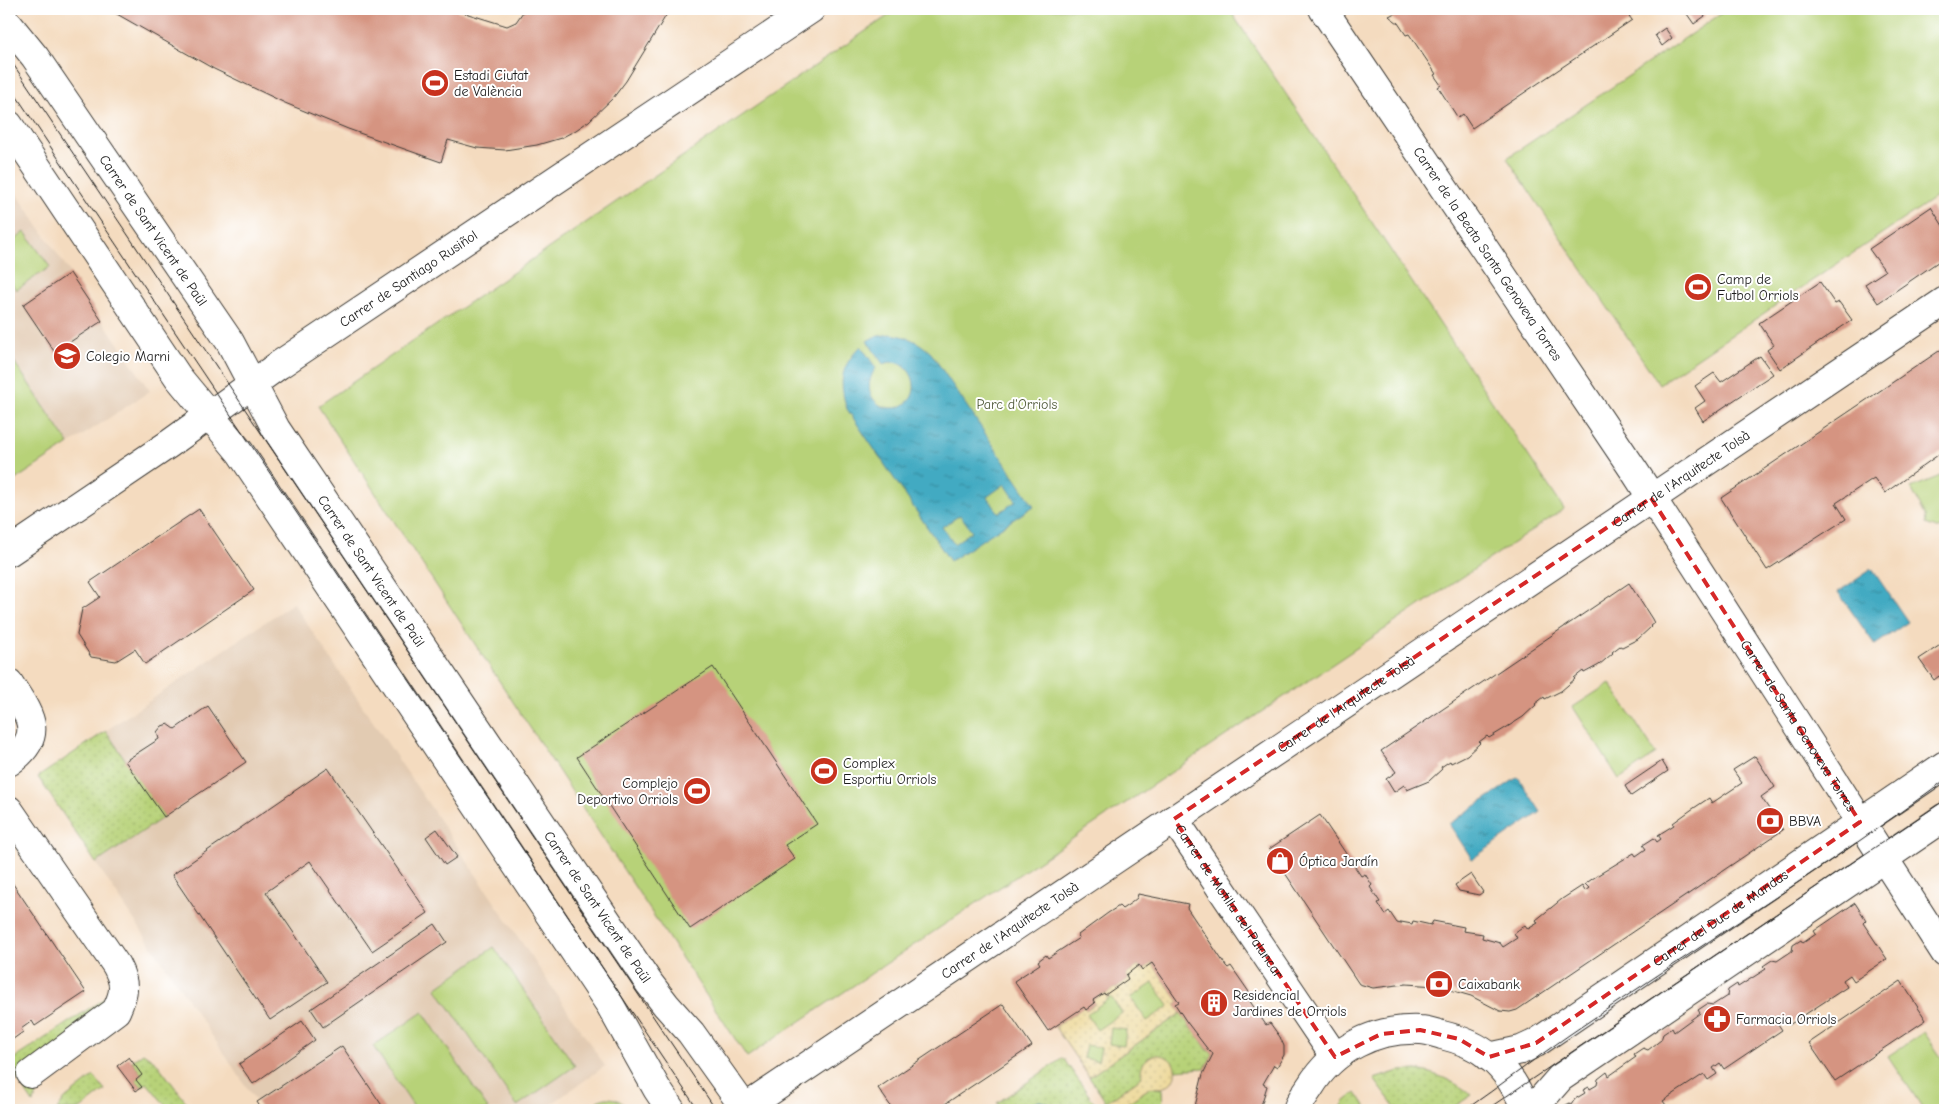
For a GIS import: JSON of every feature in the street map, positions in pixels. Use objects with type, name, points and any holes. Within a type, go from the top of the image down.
[{"type":"street","name":"Carrer de Santiago Rusiñol","points":[[9,552],[253,384],[810,9]]},
{"type":"street","name":"Carrer de la Beata Santa Genoveva Torres","points":[[1323,9],[1651,498]]},
{"type":"street","name":"Carrer de Sant Vicent de Paül","points":[[9,25],[35,57],[204,303],[230,342],[276,429],[643,974],[666,1005],[692,1033],[745,1109]]},
{"type":"street","points":[[9,125],[178,377],[240,452],[610,1005],[657,1089],[671,1110]]},
{"type":"street","name":"Carrer de l'Arquitecte Tolsà","points":[[745,1109],[1945,301]]},
{"type":"street","name":"Carrer de Santa Genoveva Torres","points":[[1651,498],[1945,953]]},
{"type":"street","points":[[9,683],[30,715],[32,730],[26,746],[9,762]]},
{"type":"street","name":"Carrer del Duc de Mandas","points":[[1489,1057],[1521,1050],[1536,1043],[1945,765]]},
{"type":"street","points":[[9,810],[116,965],[124,988],[122,999],[116,1011],[31,1074]]},
{"type":"street","points":[[1537,1110],[1539,1102],[1560,1078],[1945,817]]},
{"type":"street","name":"Carrer de Motilla del Palancar","points":[[1174,819],[1341,1053]]},
{"type":"street","points":[[1297,1110],[1318,1073],[1341,1053],[1381,1034],[1420,1030],[1459,1039],[1489,1057],[1514,1084],[1526,1110]]},
{"type":"highlighted area","points":[[1651,498],[1860,822],[1536,1043],[1489,1057],[1459,1039],[1420,1030],[1381,1034],[1335,1057],[1174,819]]},
{"type":"shaded area","name":"Colegio Marni","points":[[9,182],[150,391],[9,484]]},
{"type":"shaded area","points":[[293,603],[605,1066],[543,1110],[262,1110],[38,777]]},
{"type":"green space","name":"Parc d'Orriols","points":[[898,9],[1229,9],[1564,509],[747,1057],[318,406]]},
{"type":"green space","name":"Camp de Futbol Orriols","points":[[1728,9],[1937,9],[1945,21],[1945,191],[1659,384],[1507,158]]},
{"type":"green space","points":[[25,232],[50,267],[16,290],[9,279],[9,239],[13,236],[16,239]]},
{"type":"green space","points":[[9,354],[69,444],[9,484]]},
{"type":"green space","points":[[1945,474],[1945,524],[1939,529],[1926,524],[1925,515],[1911,488]]},
{"type":"green space","points":[[1610,683],[1656,754],[1619,779],[1573,707]]},
{"type":"green space","points":[[106,731],[164,817],[96,863],[38,777]]},
{"type":"green space","points":[[494,947],[575,1066],[517,1106],[436,988]]},
{"type":"green space","points":[[1153,983],[1169,1006],[1147,1021],[1131,998]]},
{"type":"green space","points":[[114,992],[107,1034],[46,1081],[40,1088],[33,1103],[9,1066],[9,1062]]},
{"type":"green space","points":[[1111,997],[1122,1013],[1097,1030],[1087,1014]]},
{"type":"green space","points":[[423,1012],[488,1109],[416,1110],[373,1046]]},
{"type":"green space","points":[[1181,1013],[1208,1051],[1210,1050],[1213,1054],[1205,1068],[1175,1070],[1175,1068],[1142,1077],[1106,1102],[1089,1077]]},
{"type":"green space","points":[[1111,1028],[1126,1030],[1124,1046],[1109,1044]]},
{"type":"green space","points":[[1924,1032],[1945,1063],[1945,1110],[1924,1110],[1888,1056]]},
{"type":"green space","points":[[1086,1045],[1101,1048],[1098,1061],[1083,1058]]},
{"type":"green space","points":[[143,1053],[156,1062],[192,1110],[169,1110],[147,1083],[142,1087],[136,1080],[142,1075],[132,1061]]},
{"type":"green space","points":[[1063,1058],[1099,1110],[1054,1110],[1040,1101],[1033,1103],[1028,1110],[1002,1110],[997,1103]]},
{"type":"green space","points":[[1417,1070],[1446,1079],[1472,1095],[1449,1110],[1397,1110],[1374,1079],[1399,1071]]},
{"type":"green space","points":[[94,1076],[105,1090],[79,1110],[57,1110],[65,1099]]},
{"type":"green space","points":[[1151,1087],[1162,1089],[1163,1110],[1117,1110]]},
{"type":"green space","points":[[1356,1092],[1368,1110],[1340,1110],[1344,1102]]},
{"type":"green space","points":[[606,1098],[619,1101],[628,1110],[585,1110],[599,1100]]},
{"type":"sand","points":[[1152,963],[1179,1002],[1175,1004],[1181,1013],[1089,1077],[1055,1027],[1084,1007],[1086,1010],[1095,1004],[1093,1000],[1104,993],[1105,995],[1128,979],[1126,975],[1139,965],[1142,970]]},
{"type":"sand","points":[[1153,1055],[1163,1056],[1170,1060],[1174,1066],[1173,1080],[1161,1088],[1151,1087],[1117,1110],[1111,1110],[1106,1102],[1142,1077],[1141,1070],[1143,1064]]},
{"type":"water","points":[[890,334],[902,336],[917,342],[931,353],[1034,506],[950,561],[847,409],[842,382],[843,374],[849,360],[861,346],[876,368],[869,388],[875,401],[885,407],[897,408],[908,402],[913,395],[914,386],[908,370],[893,362],[883,364],[867,341],[874,337]],"holes":[[[1005,484],[1016,501],[999,513],[987,497]],[[960,515],[972,531],[954,544],[942,527]]]},
{"type":"water","points":[[1872,569],[1908,622],[1875,645],[1838,592]]},
{"type":"water","points":[[1518,777],[1541,812],[1472,859],[1449,824]]},
{"type":"water","points":[[1040,1101],[1048,1103],[1054,1110],[1028,1110],[1033,1103]]},
{"type":"building","name":"Estadi Ciutat de València","points":[[108,9],[452,9],[507,26],[516,22],[525,9],[670,9],[626,81],[613,98],[589,121],[576,130],[561,138],[537,145],[505,150],[477,148],[448,140],[441,162],[348,129],[285,103],[214,69]]},
{"type":"building","points":[[1392,9],[1624,9],[1632,20],[1472,128],[1463,114],[1458,118],[1438,87],[1441,85],[1434,75],[1436,74],[1409,34],[1406,35],[1398,23],[1389,16],[1395,13]]},
{"type":"building","points":[[1694,9],[1701,9],[1705,16],[1694,24],[1687,14]]},
{"type":"building","points":[[1665,28],[1672,38],[1662,46],[1655,35]]},
{"type":"building","points":[[1931,207],[1945,229],[1945,257],[1878,303],[1865,284],[1885,271],[1869,249]]},
{"type":"building","points":[[70,273],[102,321],[67,344],[76,357],[64,366],[23,305]]},
{"type":"building","points":[[1820,282],[1835,304],[1839,302],[1852,320],[1780,369],[1767,350],[1774,345],[1759,323]]},
{"type":"building","points":[[1945,347],[1945,450],[1885,493],[1874,478],[1836,503],[1846,519],[1767,570],[1721,498]]},
{"type":"building","points":[[1760,356],[1773,374],[1703,421],[1695,408],[1705,401],[1695,386],[1714,373],[1721,382]]},
{"type":"building","points":[[199,509],[254,590],[145,664],[135,649],[116,661],[91,657],[77,635],[82,609],[100,597],[90,582]]},
{"type":"building","points":[[1629,583],[1654,623],[1638,639],[1622,647],[1620,646],[1599,665],[1584,673],[1583,671],[1561,691],[1545,699],[1544,697],[1523,717],[1489,738],[1487,736],[1467,755],[1451,763],[1450,761],[1441,767],[1442,769],[1429,781],[1407,790],[1404,785],[1394,792],[1386,779],[1396,772],[1381,751]]},
{"type":"building","points":[[1945,642],[1945,685],[1939,676],[1934,680],[1919,659]]},
{"type":"building","name":"Complejo Deportivo Orriols","points":[[713,667],[817,824],[785,845],[795,859],[690,929],[577,757]]},
{"type":"building","points":[[208,706],[246,762],[164,817],[125,761],[159,739],[157,732],[162,726],[168,724],[175,729]]},
{"type":"building","points":[[1755,756],[1775,787],[1761,797],[1783,830],[1517,1010],[1510,1012],[1500,1011],[1471,996],[1436,986],[1406,984],[1373,988],[1359,984],[1269,849],[1320,815],[1361,876],[1365,874],[1385,914],[1389,911],[1397,923],[1412,924],[1413,921],[1431,925],[1433,921],[1464,927],[1463,931],[1483,934],[1482,938],[1500,943],[1503,947],[1517,938],[1514,933],[1525,925],[1528,929],[1538,923],[1536,920],[1562,899],[1582,886],[1585,891],[1589,888],[1585,884],[1634,853],[1636,856],[1646,849],[1643,845],[1654,838],[1657,842],[1661,839],[1658,835],[1674,825],[1673,823],[1691,810],[1709,798],[1712,803],[1742,783],[1733,770]]},
{"type":"building","points":[[1662,761],[1668,771],[1631,796],[1625,786]]},
{"type":"building","points":[[328,768],[428,913],[372,951],[310,861],[266,892],[327,982],[270,1020],[172,875]]},
{"type":"building","points":[[437,829],[457,857],[445,865],[426,837]]},
{"type":"building","points":[[1471,874],[1483,892],[1479,895],[1459,891],[1455,885]]},
{"type":"building","points":[[9,878],[86,992],[35,1026],[32,1021],[21,1029],[23,1032],[9,1042]]},
{"type":"building","name":"Residencial Jardines de Orriols","points":[[1138,894],[1188,904],[1187,908],[1226,966],[1228,968],[1231,966],[1249,992],[1245,994],[1266,1025],[1270,1023],[1280,1037],[1284,1046],[1284,1055],[1277,1067],[1274,1065],[1263,1084],[1267,1086],[1260,1109],[1255,1107],[1254,1110],[1194,1110],[1203,1074],[1213,1054],[1186,1021],[1175,1004],[1179,1002],[1152,963],[1142,970],[1139,965],[1126,975],[1128,979],[1105,995],[1104,993],[1093,1000],[1095,1003],[1086,1010],[1084,1007],[1048,1031],[1014,981],[1040,964],[1038,961],[1046,955],[1048,958],[1079,938],[1078,935],[1108,913],[1119,906],[1122,909],[1131,903],[1137,898]]},
{"type":"building","points":[[1855,903],[1866,920],[1863,923],[1887,959],[1854,981],[1850,975],[1843,980],[1847,987],[1789,1025],[1785,1019],[1778,1024],[1782,1030],[1724,1069],[1720,1063],[1713,1068],[1717,1074],[1708,1080],[1704,1074],[1663,1101],[1668,1108],[1664,1110],[1656,1110],[1654,1107],[1650,1110],[1565,1110],[1564,1106],[1570,1103],[1571,1105],[1575,1099],[1585,1093],[1583,1090],[1597,1085],[1598,1079],[1607,1072],[1609,1076],[1636,1057],[1634,1054],[1643,1048],[1648,1050],[1661,1040],[1663,1034],[1672,1028],[1674,1032],[1700,1013],[1698,1010],[1707,1004],[1713,1005],[1727,996],[1728,990],[1737,984],[1738,987],[1766,969],[1763,966],[1772,960],[1777,961],[1792,951],[1793,945],[1801,940],[1803,943],[1816,934],[1814,931]]},
{"type":"building","points":[[435,924],[447,942],[323,1027],[311,1009]]},
{"type":"building","points":[[1901,981],[1926,1020],[1835,1081],[1809,1043]]},
{"type":"building","points":[[1003,1004],[1032,1046],[936,1110],[889,1110],[892,1108],[878,1088]]},
{"type":"building","points":[[302,1021],[315,1040],[253,1084],[239,1064]]},
{"type":"building","points":[[342,1046],[385,1110],[262,1110],[257,1102]]},
{"type":"building","points":[[129,1057],[142,1075],[136,1080],[142,1087],[136,1091],[117,1066]]},
{"type":"tram line","points":[[9,58],[716,1110]]},
{"type":"tram line","points":[[9,85],[698,1110]]},
{"type":"tram line","points":[[1465,1110],[1569,1035],[1805,878],[1945,780]]},
{"type":"tram line","points":[[1486,1110],[1945,800]]},
{"type":"place","name":"Estadi Ciutat de València","points":[[435,83]]},
{"type":"place","name":"Camp de Futbol Orriols","points":[[1698,287]]},
{"type":"place","name":"Colegio Marni","points":[[67,356]]},
{"type":"place","name":"Complex Esportiu Orriols","points":[[824,771]]},
{"type":"place","name":"Complejo Deportivo Orriols","points":[[697,791]]},
{"type":"place","name":"BBVA","points":[[1770,821]]},
{"type":"place","name":"Óptica Jardín","points":[[1280,861]]},
{"type":"place","name":"Caixabank","points":[[1439,984]]},
{"type":"place","name":"Residencial Jardines de Orriols","points":[[1214,1003]]},
{"type":"place","name":"Farmacia Orriols","points":[[1717,1019]]}]
